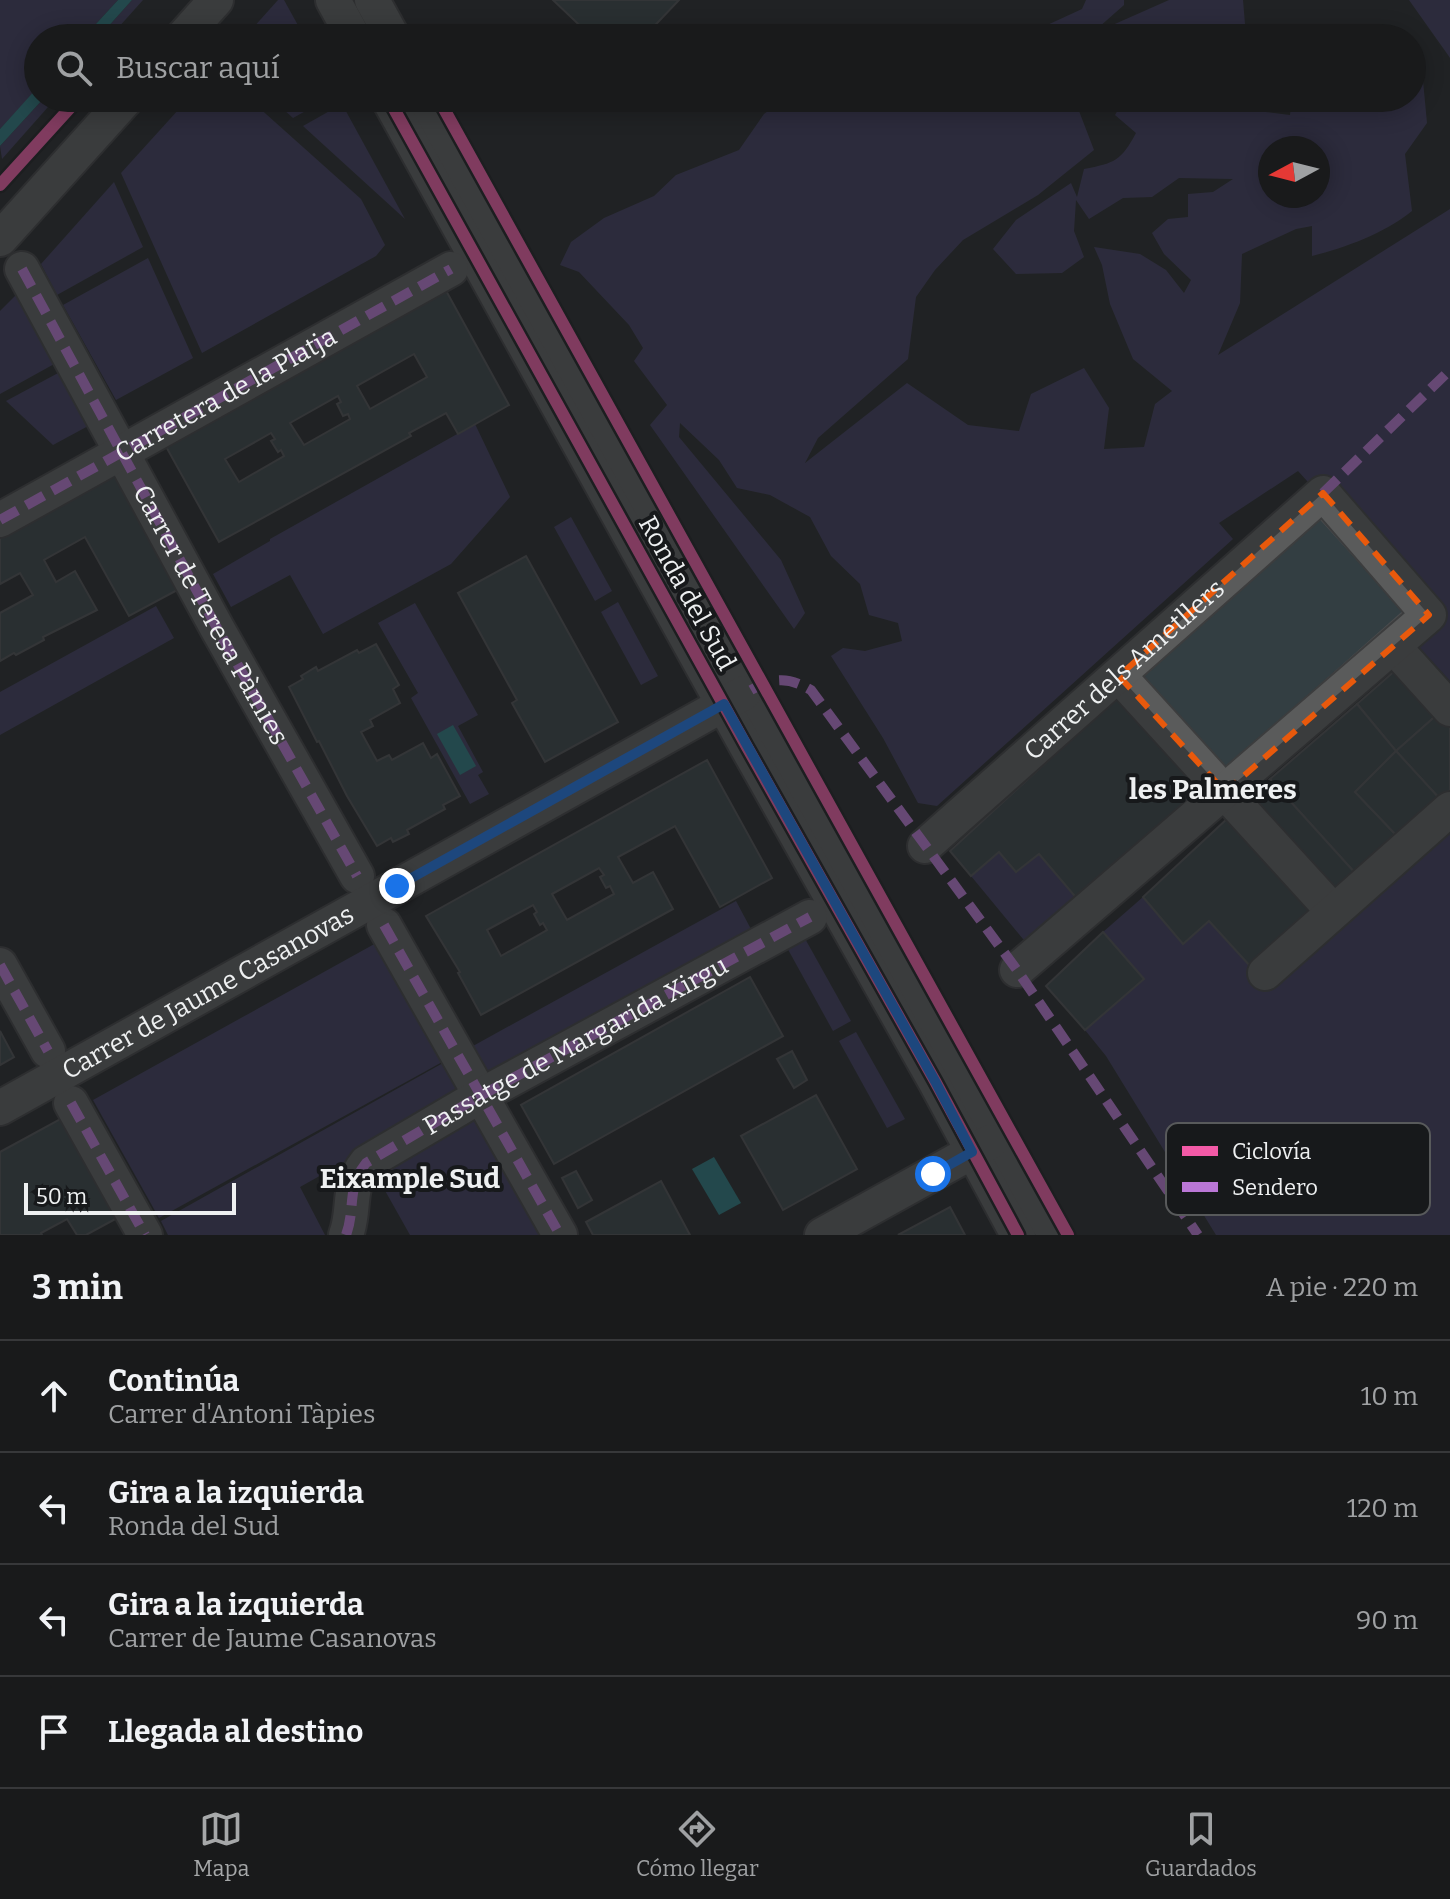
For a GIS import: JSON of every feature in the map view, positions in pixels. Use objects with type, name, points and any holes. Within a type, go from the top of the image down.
[{"type":"street","points":[[195,24],[216,0]]},
{"type":"street","points":[[333,0],[346,24]]},
{"type":"street","points":[[372,0],[385,24]]},
{"type":"street","points":[[0,239],[114,112]]},
{"type":"street","name":"Ronda del Sud","points":[[396,112],[737,697],[986,1144],[1055,1235]]},
{"type":"street","name":"Ronda del Sud","points":[[432,112],[737,697]]},
{"type":"street","name":"Carrer de Teresa Pàmies","points":[[22,269],[357,876]]},
{"type":"street","name":"Carretera de la Platja","points":[[0,520],[451,269]]},
{"type":"street","name":"Carrer dels Ametllers","points":[[925,846],[1323,493],[1429,615],[1394,647]]},
{"type":"street","points":[[1017,970],[1394,647],[1450,709]]},
{"type":"street","points":[[1119,676],[1333,911]]},
{"type":"street","name":"Carrer de Jaume Casanovas","points":[[0,1108],[737,697]]},
{"type":"street","points":[[1265,973],[1450,809]]},
{"type":"street","name":"Passatge de Margarida Xirgu","points":[[346,1235],[351,1191],[356,1175],[366,1163],[480,1096],[810,917]]},
{"type":"street","points":[[384,925],[560,1235]]},
{"type":"street","points":[[0,965],[48,1051]]},
{"type":"street","points":[[71,1103],[145,1235]]},
{"type":"street","points":[[822,1235],[986,1144]]},
{"type":"street","name":"Ronda del Sud","points":[[986,1144],[1018,1235]]},
{"type":"highlighted area","points":[[1323,493],[1429,615],[1225,792],[1119,676]]},
{"type":"shaded area","points":[[0,0],[118,0],[96,24],[24,24],[24,103],[0,129]]},
{"type":"shaded area","points":[[132,0],[143,0],[122,24],[111,24]]},
{"type":"shaded area","points":[[278,0],[284,0],[297,24],[257,24]]},
{"type":"shaded area","points":[[1086,0],[1124,0],[1124,5],[1102,24],[1049,24],[1082,9]]},
{"type":"shaded area","points":[[1169,0],[1243,0],[1245,24],[1115,24]]},
{"type":"shaded area","points":[[1409,0],[1450,0],[1450,58],[1448,55]]},
{"type":"shaded area","points":[[31,112],[44,112],[2,159],[0,146]]},
{"type":"shaded area","points":[[176,112],[264,112],[361,199],[385,245],[376,256],[202,353],[121,173]]},
{"type":"shaded area","points":[[286,112],[304,112],[293,118]]},
{"type":"shaded area","points":[[328,112],[346,112],[405,219],[303,126]]},
{"type":"shaded area","points":[[767,112],[1079,112],[1094,150],[1038,195],[963,240],[935,270],[916,297],[908,359],[818,438],[805,463],[907,383],[968,425],[1019,431],[1031,394],[1084,368],[1109,408],[1104,449],[1144,447],[1155,404],[1172,391],[1133,359],[1110,304],[1102,265],[1094,247],[1140,254],[1166,270],[1184,293],[1191,280],[1164,254],[1152,233],[1168,219],[1188,217],[1188,194],[1213,192],[1233,179],[1179,178],[1152,197],[1123,198],[1089,219],[1076,200],[1074,231],[1084,257],[1062,273],[1016,274],[993,249],[1016,220],[1071,183],[1077,197],[1084,169],[1110,162],[1126,150],[1136,133],[1115,115],[1117,112],[1266,112],[1290,115],[1290,112],[1426,112],[1427,123],[1405,154],[1412,211],[1364,239],[1312,256],[1312,226],[1296,229],[1242,254],[1240,303],[1218,355],[1450,209],[1450,681],[1417,645],[1438,625],[1298,471],[1219,523],[1233,539],[937,806],[918,803],[883,738],[831,656],[843,648],[865,651],[902,641],[898,623],[869,615],[860,584],[831,556],[810,517],[770,495],[737,488],[719,460],[680,423],[679,437],[781,560],[805,613],[794,629],[650,425],[667,405],[634,361],[643,348],[629,325],[579,272],[560,265],[571,242],[604,218],[654,196],[676,175],[739,150]]},
{"type":"shaded area","points":[[114,182],[143,247],[57,295],[41,264]]},
{"type":"shaded area","points":[[148,258],[193,358],[116,400],[63,305]]},
{"type":"shaded area","points":[[18,293],[56,363],[0,394],[0,311]]},
{"type":"shaded area","points":[[60,372],[90,425],[53,445],[6,401]]},
{"type":"shaded area","points":[[475,424],[510,497],[451,564],[323,634],[290,575],[231,607],[213,574]]},
{"type":"shaded area","points":[[571,517],[612,591],[595,601],[554,527]]},
{"type":"shaded area","points":[[618,602],[658,676],[641,685],[601,612]]},
{"type":"shaded area","points":[[415,603],[478,715],[458,726],[483,772],[478,775],[489,794],[470,804],[411,698],[418,693],[378,623]]},
{"type":"shaded area","points":[[156,606],[174,638],[0,735],[0,692]]},
{"type":"shaded area","points":[[1450,831],[1450,1235],[1216,1235],[1204,1215],[1430,1215],[1430,1123],[1166,1123],[1166,1154],[1106,1056],[1085,1030],[1143,979],[1103,932],[1143,897],[1183,944],[1209,921],[1271,989]]},
{"type":"shaded area","points":[[999,852],[1016,872],[1039,854],[1079,901],[1030,941],[1023,939],[971,876]]},
{"type":"shaded area","points":[[736,901],[752,931],[491,1077],[473,1046]]},
{"type":"shaded area","points":[[803,935],[851,1021],[833,1031],[785,944]]},
{"type":"shaded area","points":[[378,942],[444,1061],[159,1218],[93,1100]]},
{"type":"shaded area","points":[[856,1032],[905,1119],[887,1128],[839,1041]]},
{"type":"shaded area","points":[[443,1063],[462,1096],[300,1187],[325,1235],[168,1235],[161,1221]]},
{"type":"shaded area","points":[[474,1116],[540,1235],[410,1235],[374,1171]]},
{"type":"water","points":[[118,0],[132,0],[111,24],[96,24]]},
{"type":"water","points":[[24,102],[24,112],[31,112],[0,146],[0,129]]},
{"type":"water","points":[[453,725],[476,766],[460,775],[437,734]]},
{"type":"water","points":[[714,1157],[741,1203],[719,1215],[692,1169]]},
{"type":"building","points":[[553,0],[679,0],[656,24],[578,24]]},
{"type":"building","points":[[444,287],[509,405],[458,434],[446,413],[409,433],[411,436],[219,542],[164,443]],"holes":[[[414,354],[427,377],[370,409],[357,386]],[[338,396],[341,402],[337,404],[343,416],[348,414],[350,419],[304,445],[290,423]],[[271,433],[275,439],[271,441],[284,456],[239,482],[225,459]]]},
{"type":"building","points":[[115,470],[181,588],[129,616],[85,537],[44,560],[56,582],[75,571],[97,610],[0,661],[0,613],[33,595],[20,573],[0,584],[0,534]]},
{"type":"building","points":[[1318,516],[1404,611],[1224,771],[1142,677]]},
{"type":"building","points":[[526,556],[618,722],[545,762],[512,703],[517,700],[458,593]]},
{"type":"building","points":[[376,644],[399,685],[393,689],[400,703],[370,720],[373,726],[361,732],[377,761],[389,755],[392,760],[423,743],[431,758],[437,754],[460,796],[443,805],[445,809],[407,830],[409,834],[393,842],[391,838],[377,846],[289,687],[316,667],[318,671],[357,650],[359,653]]},
{"type":"building","points":[[1398,668],[1439,713],[1396,751],[1357,704]]},
{"type":"building","points":[[1118,696],[1203,790],[1079,901],[1039,854],[1016,872],[999,852],[971,876],[950,851]]},
{"type":"building","points":[[1357,704],[1396,751],[1355,792],[1398,837],[1356,874],[1270,779]]},
{"type":"building","points":[[1439,713],[1450,726],[1450,790],[1440,799],[1396,751]]},
{"type":"building","points":[[1396,751],[1440,799],[1398,837],[1355,792]]},
{"type":"building","points":[[707,760],[772,878],[720,907],[675,826],[618,857],[633,883],[653,872],[673,909],[481,1015],[460,972],[426,916]],"holes":[[[599,868],[604,875],[600,877],[606,888],[610,886],[614,894],[567,920],[552,894]],[[533,905],[540,925],[543,923],[547,930],[501,956],[487,930]]]},
{"type":"building","points":[[1270,779],[1356,874],[1334,894],[1249,801]]},
{"type":"building","points":[[1228,818],[1313,911],[1251,967],[1209,921],[1183,944],[1143,897]]},
{"type":"building","points":[[1103,932],[1144,979],[1085,1030],[1046,986]]},
{"type":"building","points":[[750,977],[783,1036],[554,1164],[521,1105]]},
{"type":"building","points":[[0,1031],[14,1057],[0,1065]]},
{"type":"building","points":[[792,1051],[807,1080],[794,1088],[777,1059]]},
{"type":"building","points":[[816,1095],[857,1169],[783,1210],[741,1136]]},
{"type":"building","points":[[64,1117],[119,1217],[86,1235],[77,1235],[67,1219],[42,1235],[0,1235],[0,1152]]},
{"type":"building","points":[[576,1171],[592,1200],[578,1208],[562,1178]]},
{"type":"building","points":[[661,1181],[690,1235],[593,1235],[586,1222]]},
{"type":"building","points":[[950,1207],[965,1235],[898,1235]]},
{"type":"marked path","points":[[22,269],[217,628],[357,876]]},
{"type":"marked path","points":[[0,520],[451,269]]},
{"type":"marked path","points":[[1323,493],[1450,370]]},
{"type":"marked path","points":[[751,690],[781,680],[811,690],[1017,970],[1166,1188]]},
{"type":"marked path","points":[[346,1235],[356,1181],[366,1163],[480,1096],[810,917]]},
{"type":"marked path","points":[[384,925],[560,1235]]},
{"type":"marked path","points":[[0,965],[48,1051]]},
{"type":"marked path","points":[[71,1103],[145,1235]]},
{"type":"marked path","points":[[1184,1215],[1198,1235]]},
{"type":"cycle path","points":[[0,185],[66,112]]},
{"type":"cycle path","points":[[396,112],[1018,1235]]},
{"type":"cycle path","points":[[446,112],[1068,1235]]},
{"type":"district","name":"les Palmeres","points":[[1213,789]]},
{"type":"district","name":"Eixample Sud","points":[[410,1178]]},
{"type":"route","points":[[397,886],[724,704],[972,1152],[933,1174]]}]
